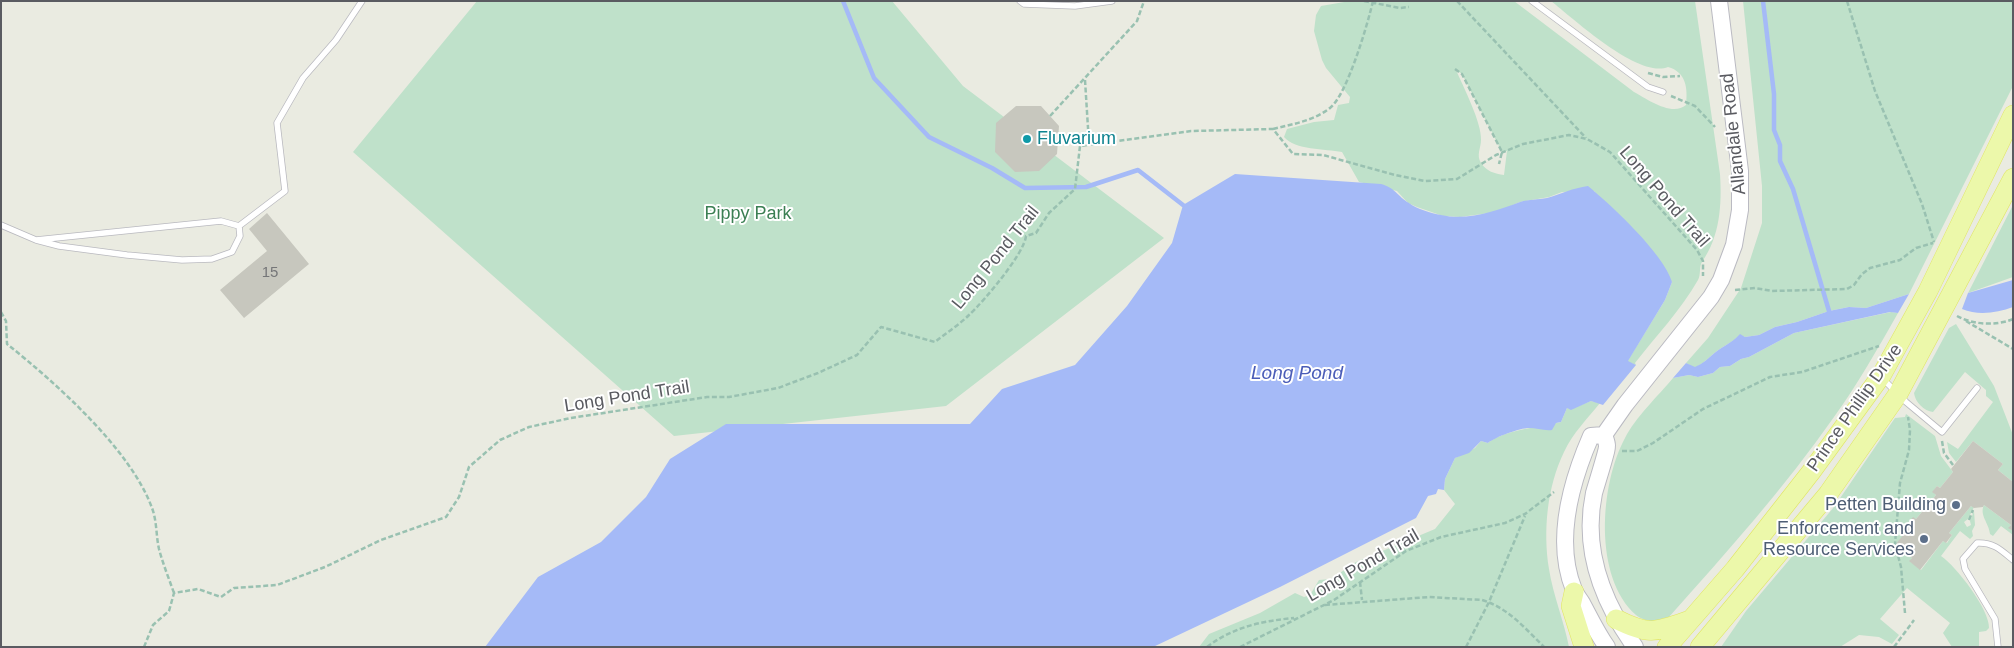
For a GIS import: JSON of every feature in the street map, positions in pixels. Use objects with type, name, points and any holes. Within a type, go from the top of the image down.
[{"type":"main road","name":"Allandale Road","points":[[1606,647],[1574,592],[1566,558],[1568,508],[1576,473],[1591,436],[1604,435],[1625,404],[1697,316],[1721,280],[1729,262],[1738,228],[1740,171],[1719,1]]},
{"type":"main road","name":"Prince Phillip Drive","points":[[1667,647],[1692,620],[1811,472],[1881,376],[1928,291],[2013,115]]},
{"type":"main road","name":"Prince Phillip Drive","points":[[1706,642],[1828,494],[1898,394],[2013,178]]},
{"type":"main road","points":[[1604,435],[1608,447],[1592,502],[1591,546],[1602,589],[1616,619],[1635,647]]},
{"type":"main road","points":[[1574,592],[1571,606],[1584,647]]},
{"type":"main road","points":[[1616,619],[1647,632],[1692,620]]},
{"type":"lane","points":[[240,226],[285,191],[277,123],[303,78],[336,40],[362,1]]},
{"type":"lane","points":[[1020,1],[1024,4],[1075,6],[1112,1]]},
{"type":"lane","points":[[1532,1],[1648,87],[1664,92]]},
{"type":"lane","points":[[36,240],[221,221],[240,226]]},
{"type":"lane","points":[[1,225],[36,240],[59,246],[182,260],[212,259],[232,252],[240,236],[240,226]]},
{"type":"lane","points":[[1881,376],[1898,394],[1942,432],[1977,388]]},
{"type":"lane","points":[[1998,647],[1995,619],[1965,569],[1963,559],[1977,543],[1988,543],[1994,545],[2013,560]]},
{"type":"path","points":[[1050,116],[1137,21],[1144,1]]},
{"type":"path","points":[[1364,1],[1409,7]]},
{"type":"path","points":[[1457,1],[1587,139]]},
{"type":"path","points":[[1847,1],[1875,91],[1922,204],[1936,249]]},
{"type":"path","points":[[1085,79],[1089,144],[1191,131],[1273,129],[1306,122],[1332,107],[1349,76],[1367,27],[1373,2]]},
{"type":"path","points":[[1455,69],[1462,74],[1502,152],[1499,164]]},
{"type":"path","points":[[1664,92],[1678,100],[1695,106],[1716,127]]},
{"type":"path","name":"Long Pond Trail","points":[[1273,129],[1293,154],[1323,155],[1395,175],[1425,180],[1457,179],[1502,152],[1523,144],[1569,135],[1587,139],[1610,152],[1697,250],[1703,261],[1703,276]]},
{"type":"path","name":"Long Pond Trail","points":[[174,593],[198,589],[221,596],[234,588],[277,586],[381,540],[446,517],[459,497],[469,467],[500,440],[529,427],[571,418],[706,397],[730,397],[778,388],[818,373],[857,355],[881,327],[935,342],[969,315],[1001,279],[1025,244],[1026,236],[1036,233],[1049,213],[1075,189],[1080,146],[1089,144]]},
{"type":"path","points":[[1735,290],[1755,288],[1772,291],[1847,289],[1854,286],[1862,274],[1870,268],[1900,260],[1916,248],[1942,239]]},
{"type":"path","points":[[1,312],[6,321],[7,344],[76,405],[110,443],[142,484],[153,510],[159,548],[174,593],[169,611],[153,625],[144,647]]},
{"type":"path","points":[[1954,314],[2013,348]]},
{"type":"path","points":[[1965,320],[1983,323],[2013,320]]},
{"type":"path","points":[[1618,450],[1636,451],[1653,443],[1703,409],[1770,377],[1802,372],[1884,344]]},
{"type":"path","points":[[1905,416],[1909,419],[1909,450],[1900,483],[1895,544],[1901,567],[1905,613]]},
{"type":"path","points":[[1942,432],[1944,454],[1953,466]]},
{"type":"path","name":"Long Pond Trail","points":[[1240,647],[1334,600],[1406,551],[1441,537],[1505,523],[1525,514],[1554,492]]},
{"type":"path","points":[[1969,520],[1973,510]]},
{"type":"path","points":[[1466,647],[1489,602],[1525,514]]},
{"type":"path","points":[[1360,582],[1362,601]]},
{"type":"path","points":[[1321,605],[1429,598],[1489,602],[1518,620],[1544,647]]},
{"type":"path","points":[[1207,647],[1242,627],[1262,621],[1295,618]]},
{"type":"path","points":[[1894,647],[1914,620]]},
{"type":"green space","name":"Pippy Park","points":[[477,1],[892,1],[963,86],[1164,238],[946,406],[674,436],[353,152]]},
{"type":"green space","points":[[1350,1],[1514,1],[1634,92],[1660,106],[1674,109],[1686,105],[1686,87],[1679,73],[1668,67],[1656,68],[1641,64],[1625,56],[1608,46],[1551,1],[1695,1],[1720,174],[1720,209],[1713,242],[1701,264],[1698,280],[1676,312],[1635,363],[1636,365],[1627,362],[1665,300],[1672,282],[1594,191],[1562,192],[1549,197],[1520,202],[1497,212],[1460,217],[1443,216],[1408,203],[1397,191],[1359,182],[1342,152],[1303,147],[1284,137],[1287,129],[1314,122],[1334,120],[1338,105],[1349,103],[1350,97],[1326,68],[1322,60],[1314,31],[1316,15],[1321,6]],"holes":[[[1456,70],[1462,74],[1502,152],[1507,151],[1504,175],[1488,170],[1480,160],[1481,140],[1478,124]]]},
{"type":"green space","points":[[1743,1],[2013,1],[2013,86],[1909,294],[1866,308],[1849,307],[1829,311],[1775,327],[1759,335],[1745,337],[1740,335],[1695,368],[1686,363],[1708,338],[1741,288],[1762,223],[1762,186]]},
{"type":"green space","points":[[2013,205],[2013,277],[1968,293]]},
{"type":"green space","points":[[1891,312],[1898,313],[1851,392],[1796,469],[1755,519],[1669,617],[1653,623],[1636,615],[1622,598],[1613,578],[1607,554],[1605,530],[1606,504],[1610,480],[1625,438],[1647,407],[1673,378],[1689,375],[1698,377],[1713,373],[1720,367],[1730,366],[1794,333]]},
{"type":"green space","points":[[1956,324],[1994,386],[2013,435],[2013,482],[1998,470],[2003,464],[1973,441],[1956,462],[1949,453],[1947,442],[1958,449],[1993,402],[1986,396],[1986,390],[1965,372],[1933,412],[1923,408],[1915,396],[1914,393],[1949,328]]},
{"type":"green space","points":[[1591,401],[1600,403],[1576,432],[1564,452],[1550,494],[1548,509],[1546,540],[1549,569],[1569,647],[1199,647],[1209,634],[1260,613],[1295,593],[1304,597],[1310,595],[1319,580],[1331,579],[1356,562],[1435,529],[1455,504],[1444,490],[1445,479],[1455,458],[1475,448],[1481,441],[1488,443],[1512,432],[1561,422],[1567,408],[1571,409]]},
{"type":"green space","points":[[1906,414],[1935,436],[1941,456],[1953,472],[1940,488],[1937,486],[1933,492],[1936,495],[1916,519],[1913,518],[1906,526],[1909,528],[1896,545],[1912,558],[1910,561],[1921,570],[1943,541],[1947,543],[1952,535],[1949,533],[1971,506],[1974,507],[1968,519],[1964,522],[1967,527],[1971,525],[1970,521],[1974,511],[1975,525],[1972,531],[1973,536],[1970,539],[1960,531],[1941,556],[1963,578],[1978,600],[1988,620],[1989,628],[1986,631],[1979,632],[1979,647],[1952,647],[1943,633],[1950,623],[1907,588],[1880,619],[1899,635],[1892,644],[1879,637],[1859,635],[1840,647],[1721,647],[1746,611],[1834,507],[1895,418],[1905,417]]},
{"type":"green space","points":[[1984,505],[2011,525],[2009,528],[2013,531],[2013,535],[2001,526],[1993,536],[1990,534],[1983,516]]},
{"type":"water","name":"Long Pond","points":[[1235,174],[1381,184],[1390,188],[1416,207],[1451,217],[1482,214],[1523,201],[1547,198],[1588,186],[1610,205],[1648,244],[1667,270],[1672,282],[1665,300],[1628,361],[1636,365],[1603,405],[1591,401],[1571,410],[1567,408],[1561,422],[1556,423],[1552,430],[1525,428],[1488,443],[1481,441],[1469,453],[1455,458],[1445,479],[1444,490],[1438,489],[1436,494],[1428,496],[1416,518],[1280,587],[1153,647],[485,647],[538,577],[601,542],[646,497],[670,459],[726,424],[970,424],[1002,389],[1075,365],[1127,306],[1172,243],[1183,205]]},
{"type":"water","points":[[2013,280],[2013,307],[1988,313],[1962,309],[1968,293]]},
{"type":"water","points":[[1909,294],[1898,313],[1890,312],[1794,333],[1730,366],[1720,367],[1713,373],[1698,377],[1689,375],[1673,378],[1686,363],[1695,367],[1700,365],[1740,334],[1745,337],[1759,335],[1775,327],[1829,311],[1849,307],[1866,308]]},
{"type":"building","name":"Fluvarium","points":[[1016,106],[1041,106],[1059,126],[1057,154],[1039,171],[1015,172],[995,152],[996,123]]},
{"type":"building","points":[[267,213],[309,264],[244,318],[220,290],[267,251],[249,229]]},
{"type":"building","name":"Petten Building","points":[[1973,441],[2003,464],[1998,470],[2013,482],[2013,531],[2008,528],[2011,525],[1984,505],[1983,507],[1974,508],[1971,506],[1949,533],[1952,535],[1946,543],[1943,541],[1920,570],[1909,561],[1912,558],[1895,545],[1909,528],[1906,526],[1913,517],[1916,519],[1936,495],[1932,492],[1937,486],[1940,488],[1953,472],[1951,469]]},
{"type":"waterway","points":[[843,1],[874,78],[929,137],[992,168],[1025,188],[1086,187],[1138,170],[1183,205]]},
{"type":"waterway","points":[[1763,1],[1774,94],[1774,130],[1780,145],[1780,161],[1793,189],[1829,311]]},
{"type":"place","name":"Fluvarium","points":[[1027,139]]},
{"type":"place","name":"Petten Building","points":[[1956,505]]},
{"type":"place","name":"Enforcement and Resource Services","points":[[1924,539]]}]
